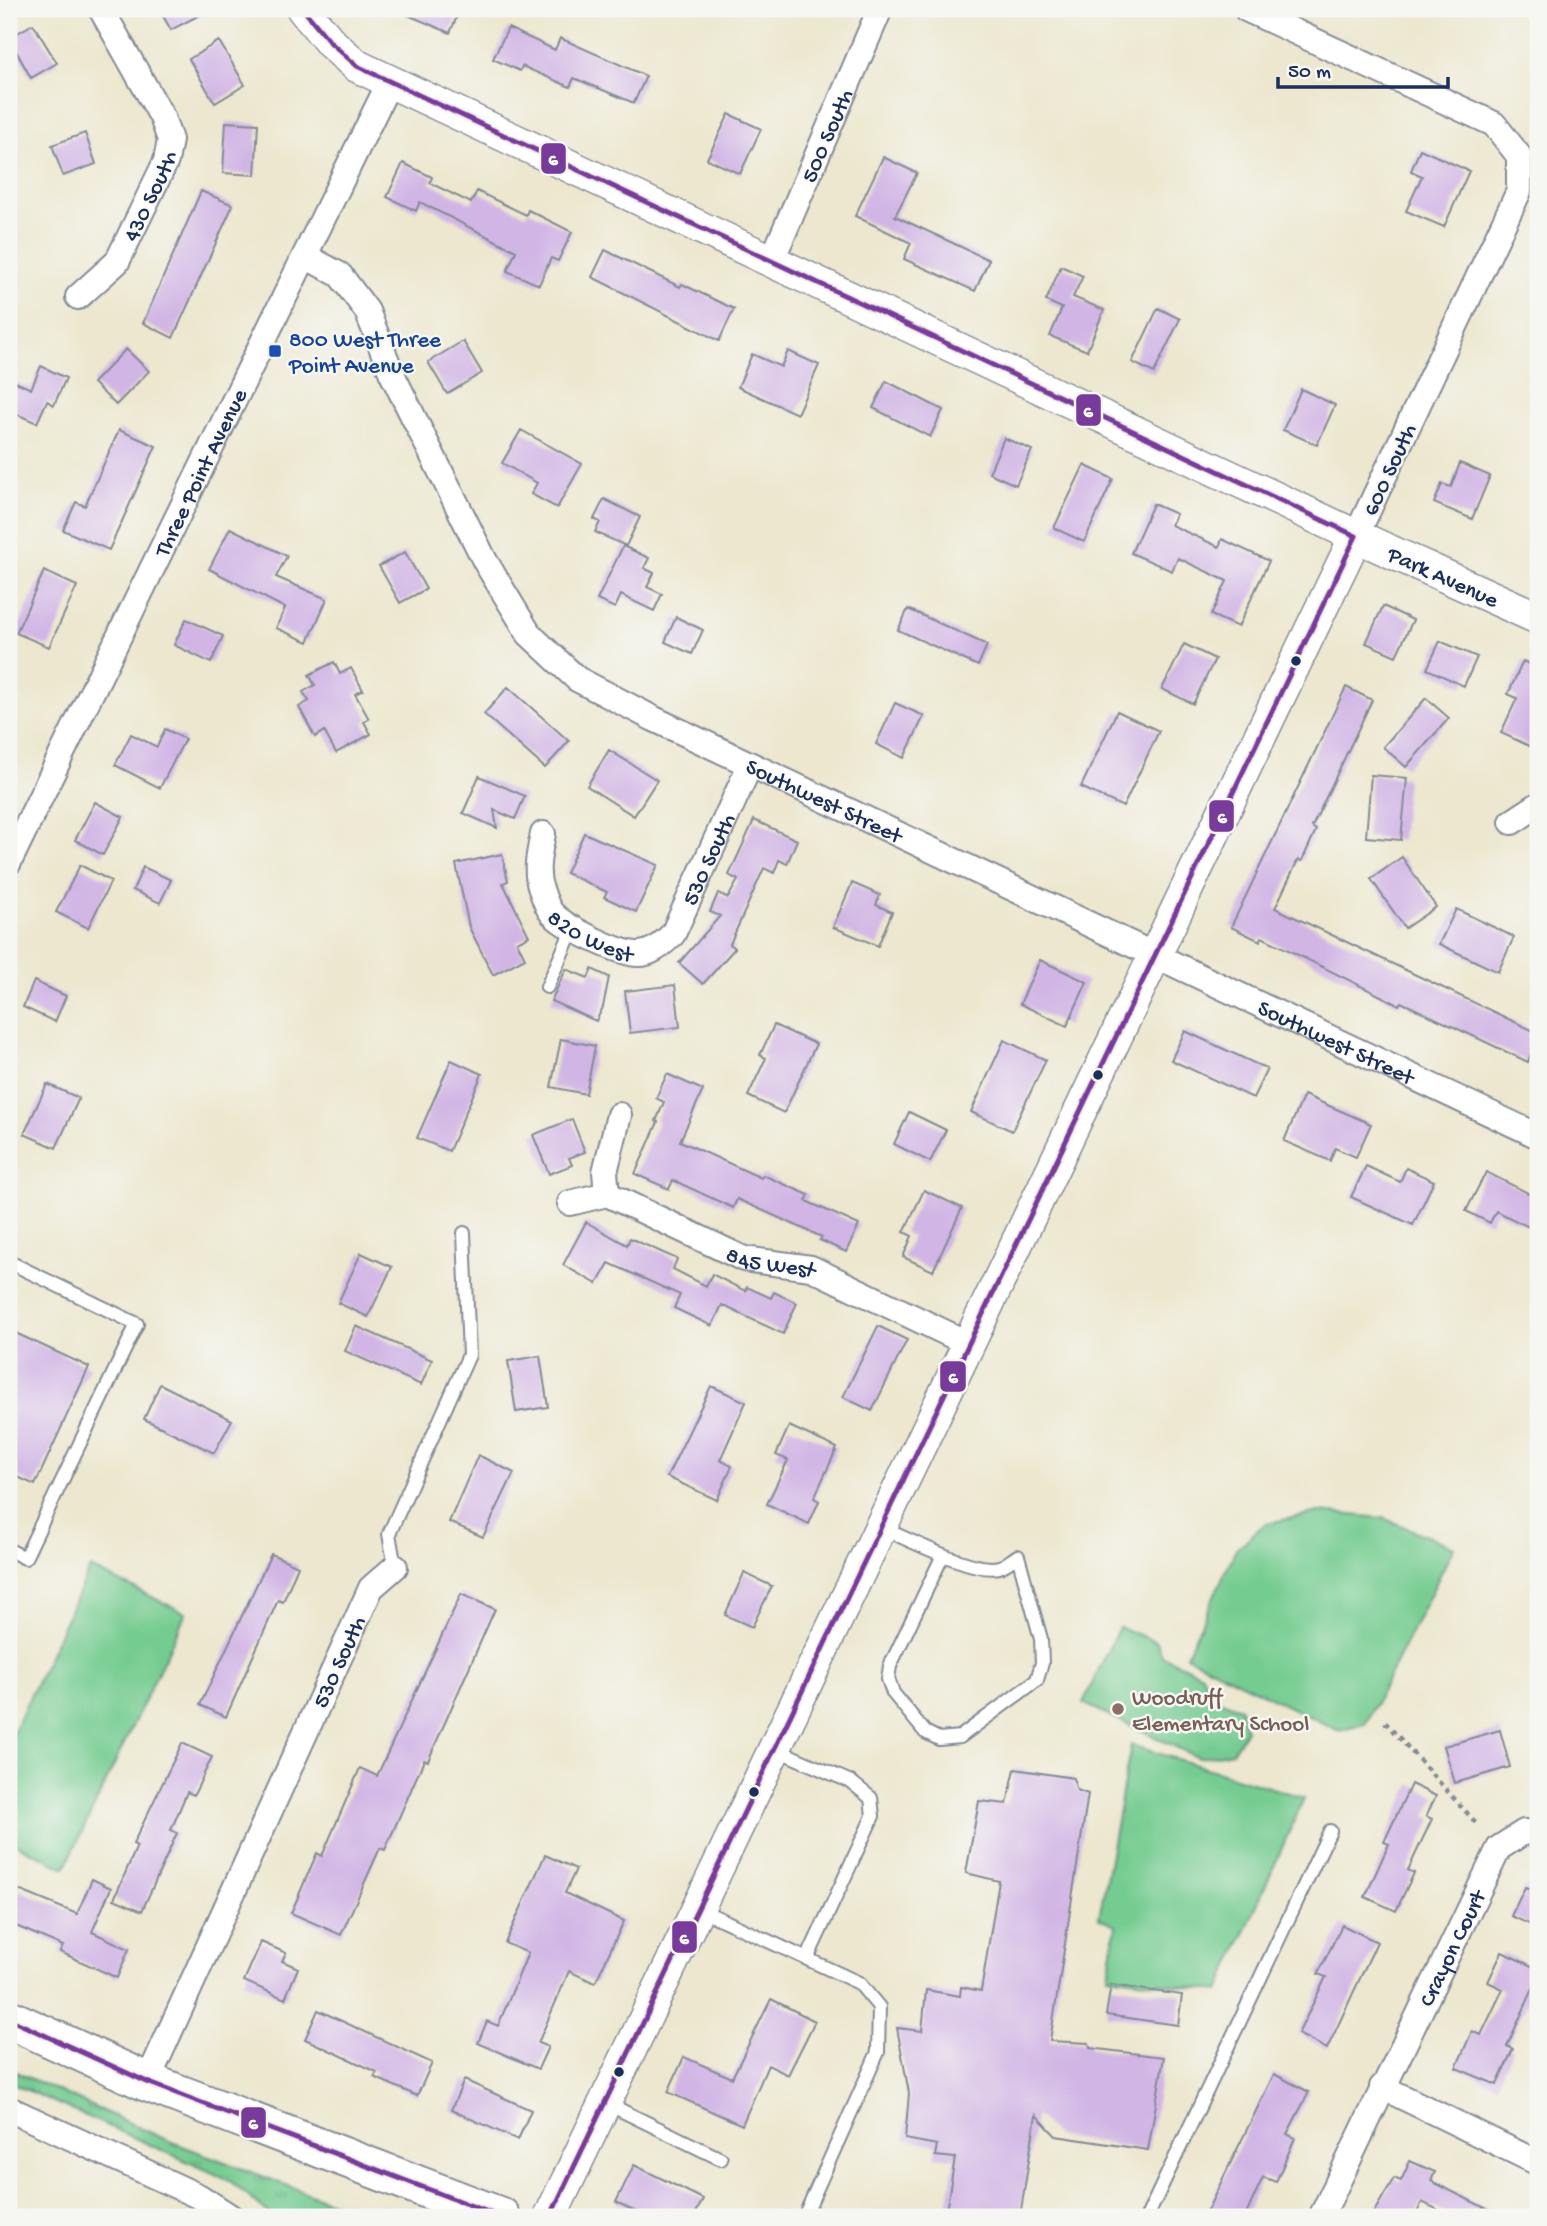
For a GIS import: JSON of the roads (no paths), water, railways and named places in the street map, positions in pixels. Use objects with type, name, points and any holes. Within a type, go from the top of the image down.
[{"type":"main road","points":[[9,2019],[147,2082],[501,2217]]},
{"type":"street","name":"430 South","points":[[78,297],[117,262],[166,161],[170,140],[162,117],[101,9]]},
{"type":"street","name":"Park Avenue","points":[[303,9],[331,43],[357,66],[1356,536],[1538,618]]},
{"type":"street","name":"500 South","points":[[772,260],[880,9]]},
{"type":"street","name":"600 South","points":[[550,2217],[1519,191],[1519,156],[1494,124],[1247,9]]},
{"type":"street","name":"Three Point Avenue","points":[[9,862],[390,81]]},
{"type":"street","name":"Southwest Street","points":[[305,256],[340,275],[367,312],[392,374],[473,536],[529,634],[577,679],[750,765],[1538,1136]]},
{"type":"street","name":"530 South","points":[[658,948],[673,934],[750,765]]},
{"type":"street","points":[[1512,822],[1538,805]]},
{"type":"street","name":"820 West","points":[[543,834],[537,865],[540,890],[551,911],[573,928],[621,950],[639,955],[658,948]]},
{"type":"street","points":[[570,1203],[607,1194],[605,1172],[619,1115]]},
{"type":"street","name":"845 West","points":[[607,1194],[744,1259],[811,1269],[969,1344]]},
{"type":"street","name":"530 South","points":[[147,2082],[371,1588],[395,1567]]},
{"type":"street","name":"Crayon Court","points":[[1321,2217],[1499,1848],[1524,1832],[1538,1833]]},
{"type":"street","points":[[1382,2087],[1538,2163]]},
{"type":"street","points":[[9,2109],[200,2197],[231,2217]]},
{"type":"lane","points":[[547,987],[573,928]]},
{"type":"lane","name":"530 South","points":[[395,1567],[389,1534],[469,1355],[464,1233]]},
{"type":"lane","points":[[9,1262],[137,1324],[25,1558],[9,1550]]},
{"type":"lane","points":[[880,1527],[943,1555],[980,1567],[998,1568],[1018,1556],[1041,1639],[1042,1663],[1037,1680],[960,1737],[939,1739],[925,1732],[894,1693],[888,1679],[890,1666],[943,1555]]},
{"type":"lane","points":[[773,1748],[851,1782],[871,1798],[873,1816],[807,1959]]},
{"type":"lane","points":[[1147,2217],[1330,1831]]},
{"type":"lane","points":[[696,1907],[859,1983],[879,2007],[878,2052],[804,2217]]},
{"type":"lane","points":[[604,2102],[721,2159]]},
{"type":"place","name":"800 West Three Point Avenue","points":[[275,351]]},
{"type":"place","name":"Woodruff Elementary School","points":[[1118,1709]]}]
